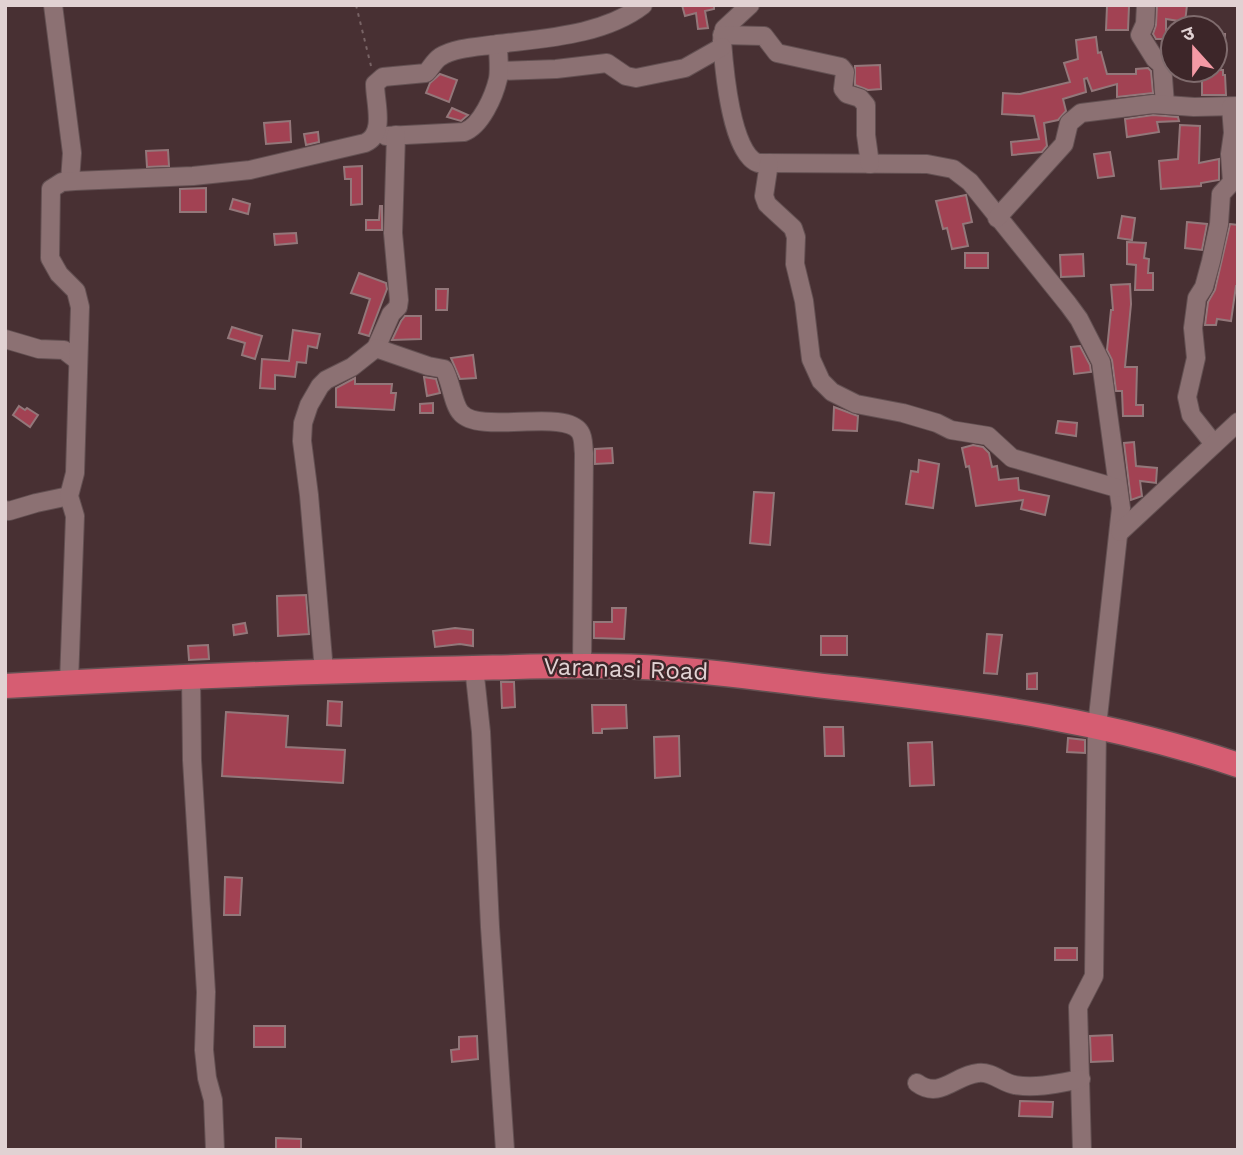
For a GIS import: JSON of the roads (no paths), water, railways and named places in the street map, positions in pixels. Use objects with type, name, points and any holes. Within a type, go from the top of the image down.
[{"type":"highway","name":"Varanasi Road","points":[[5,686],[191,676],[474,667],[582,666],[711,671],[1034,713],[1180,746],[1238,765]]},
{"type":"street","points":[[53,5],[72,153],[70,181]]},
{"type":"street","points":[[375,136],[378,124],[375,84],[383,77],[426,73],[437,59],[450,53],[556,36],[612,23],[632,14],[643,5]]},
{"type":"street","points":[[750,5],[724,29],[722,41],[732,114],[740,143],[754,162],[927,164],[953,169],[970,182],[1068,304],[1097,353],[1104,377],[1121,508],[1097,726],[1094,976],[1078,1007],[1082,1150]]},
{"type":"street","points":[[1146,5],[1140,35],[1162,65],[1165,104]]},
{"type":"street","points":[[499,71],[556,69],[607,63],[626,76],[636,78],[685,68],[722,41],[764,36],[777,53],[841,67],[845,72],[843,89],[847,94],[860,98],[866,105],[870,164]]},
{"type":"street","points":[[69,682],[75,516],[69,496],[75,473],[77,360],[81,322],[78,299],[72,286],[55,268],[49,252],[51,189],[55,185],[70,181],[193,176],[257,169],[365,143],[375,136],[464,132],[473,128],[492,94],[499,71],[498,44]]},
{"type":"street","points":[[997,218],[1064,144],[1069,122],[1081,113],[1165,104],[1194,107],[1235,106],[1230,154],[1233,187],[1221,194],[1219,224],[1211,261],[1204,288],[1197,298],[1193,328],[1196,358],[1187,397],[1191,415],[1214,444]]},
{"type":"street","points":[[324,671],[310,495],[302,441],[303,423],[320,386],[352,367],[376,348],[391,314],[398,307],[393,233],[396,135]]},
{"type":"street","points":[[769,163],[764,196],[766,204],[793,228],[797,247],[795,264],[804,301],[811,359],[821,381],[832,392],[856,404],[903,413],[951,430],[988,436],[1012,458],[1117,488]]},
{"type":"street","points":[[5,339],[39,349],[64,350],[77,360]]},
{"type":"street","points":[[376,348],[444,369],[458,412],[467,418],[515,423],[556,421],[579,430],[584,453],[582,666]]},
{"type":"street","points":[[1120,532],[1238,422]]},
{"type":"street","points":[[5,510],[69,496]]},
{"type":"street","points":[[474,667],[480,724],[505,1150]]},
{"type":"street","points":[[191,676],[192,760],[206,992],[204,1050],[206,1078],[213,1100],[215,1150]]},
{"type":"street","points":[[917,1083],[927,1089],[941,1089],[975,1073],[991,1075],[1017,1086],[1081,1079]]}]
